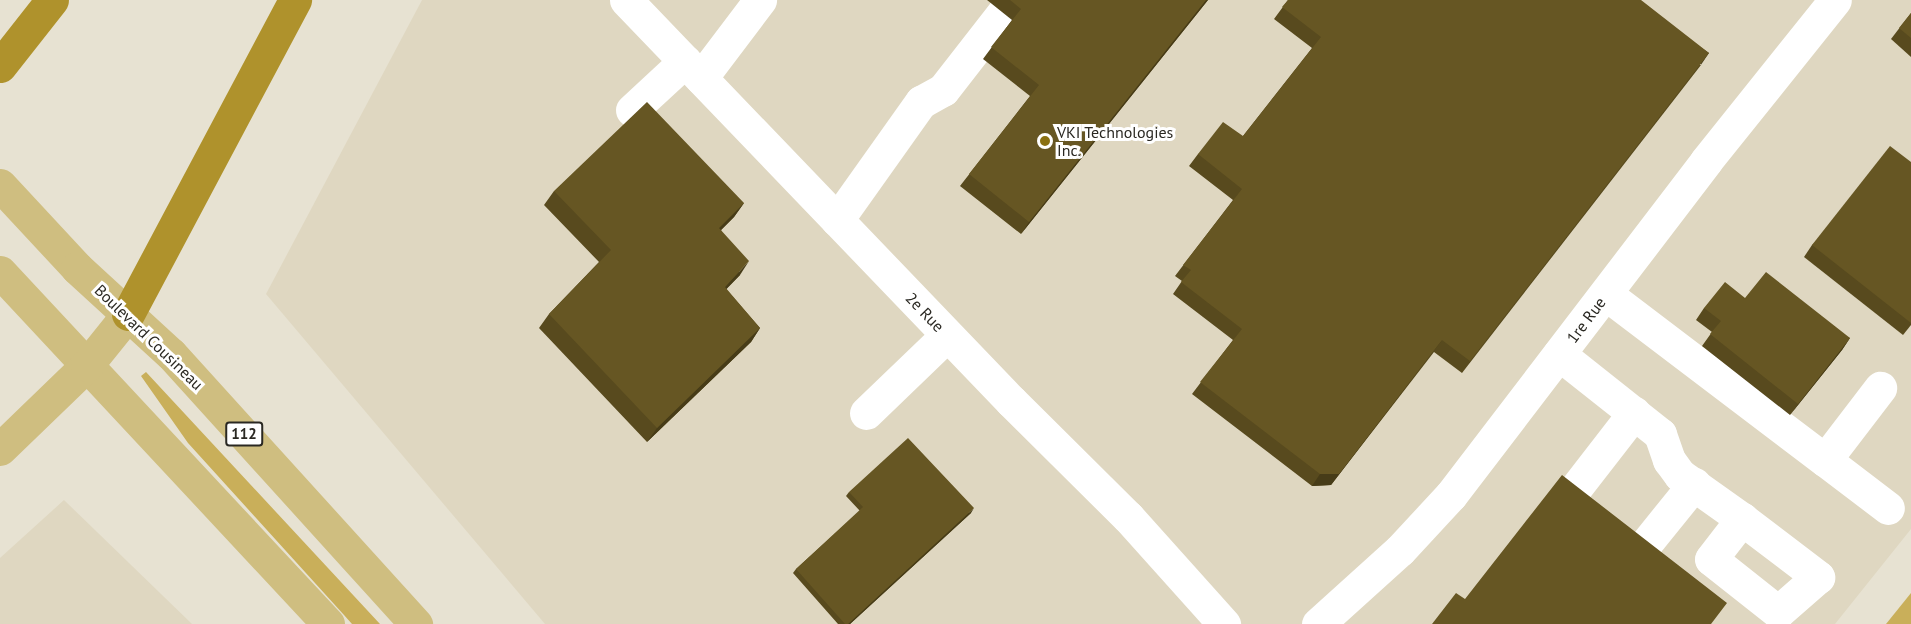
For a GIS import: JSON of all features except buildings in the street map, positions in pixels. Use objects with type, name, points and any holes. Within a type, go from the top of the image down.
[{"type":"highway","points":[[0,66],[52,0]]},
{"type":"highway","points":[[128,314],[295,0]]},
{"type":"main road","name":"Boulevard Cousineau","points":[[0,185],[77,268],[171,354],[416,624]]},
{"type":"main road","points":[[0,272],[328,624]]},
{"type":"main road","points":[[0,449],[87,365],[128,314]]},
{"type":"street","name":"2e Rue","points":[[626,0],[947,335],[1128,517],[1224,624]]},
{"type":"street","points":[[632,110],[693,69],[760,0]]},
{"type":"street","name":"1re Rue","points":[[1318,624],[1429,520],[1606,294],[1706,161],[1836,0]]},
{"type":"street","points":[[837,220],[921,102],[943,90],[1003,13]]},
{"type":"street","points":[[1606,294],[1888,508]]},
{"type":"street","points":[[866,413],[947,335]]},
{"type":"street","points":[[1559,354],[1660,434],[1673,468],[1742,519]]},
{"type":"street","points":[[1825,460],[1880,388]]},
{"type":"street","points":[[1568,498],[1634,413]]},
{"type":"street","points":[[1644,546],[1694,484]]},
{"type":"shaded area","points":[[422,0],[1911,0],[1911,529],[1835,624],[545,624],[266,294]]},
{"type":"shaded area","points":[[146,372],[380,624],[352,624],[188,443],[141,376]]},
{"type":"shaded area","points":[[64,500],[192,624],[0,624],[0,558]]},
{"type":"shaded area","points":[[1911,593],[1911,624],[1886,624]]},
{"type":"place","name":"VKI Technologies Inc.","points":[[1045,141]]}]
